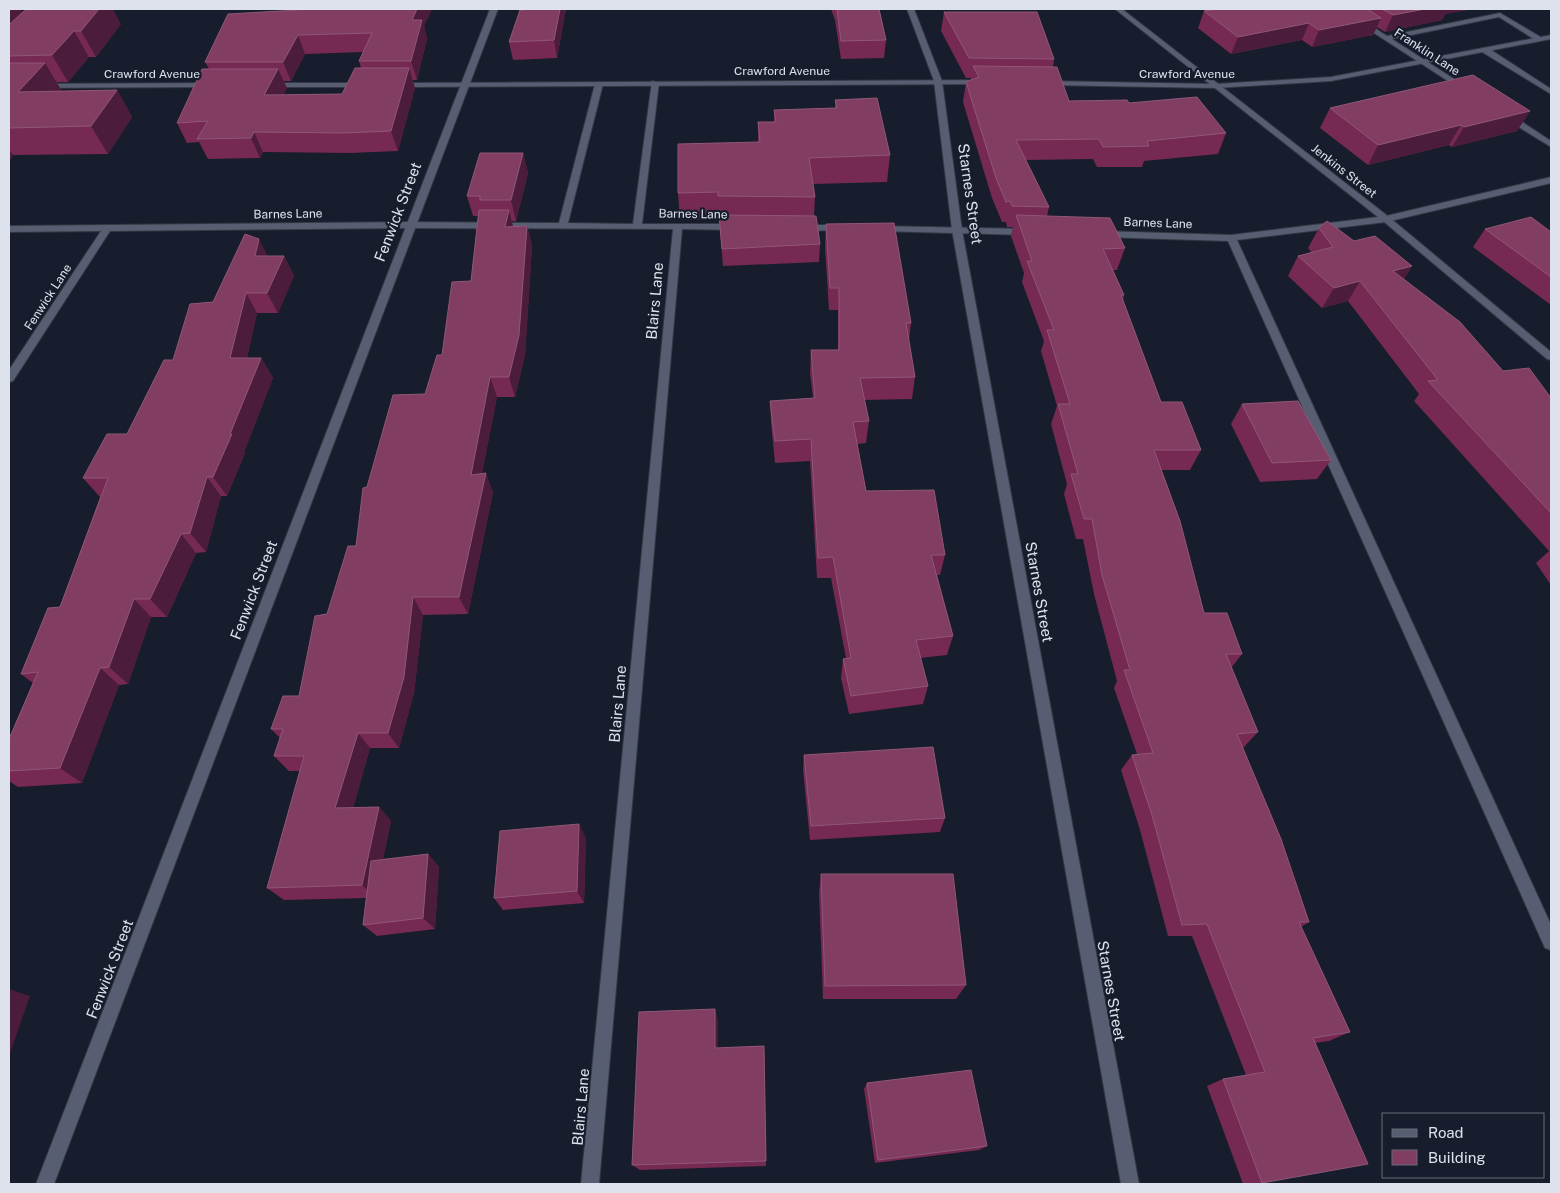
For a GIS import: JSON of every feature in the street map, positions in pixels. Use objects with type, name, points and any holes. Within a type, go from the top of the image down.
[{"type":"street","name":"Fenwick Street","points":[[45,1184],[494,9]]},
{"type":"street","name":"Starnes Street","points":[[910,9],[938,81],[957,230],[1130,1184]]},
{"type":"street","name":"Jenkins Street","points":[[1118,9],[1386,219],[1551,356]]},
{"type":"street","name":"Franklin Lane","points":[[1341,9],[1471,94]]},
{"type":"street","points":[[1386,38],[1501,12],[1540,39]]},
{"type":"street","name":"Crawford Avenue","points":[[1037,83],[1216,86],[1331,79],[1423,63],[1551,37]]},
{"type":"street","points":[[1485,50],[1551,92]]},
{"type":"street","name":"Crawford Avenue","points":[[395,85],[998,82]]},
{"type":"street","points":[[563,226],[599,84]]},
{"type":"street","points":[[637,226],[655,84]]},
{"type":"street","points":[[256,85],[375,85]]},
{"type":"street","name":"Crawford Avenue","points":[[9,86],[216,86]]},
{"type":"street","points":[[1503,114],[1551,145]]},
{"type":"street","name":"Barnes Lane","points":[[1094,234],[1231,238],[1386,219],[1551,180]]},
{"type":"street","name":"Barnes Lane","points":[[9,229],[410,225],[748,227]]},
{"type":"street","name":"Blairs Lane","points":[[590,1184],[678,227]]},
{"type":"street","points":[[788,228],[847,228]]},
{"type":"street","name":"Fenwick Lane","points":[[9,378],[107,229]]},
{"type":"street","points":[[867,229],[1035,232]]},
{"type":"street","points":[[1231,238],[1551,942]]},
{"type":"building","points":[[26,9],[99,9],[81,31],[74,31],[52,55],[9,56],[9,25]]},
{"type":"building","points":[[299,9],[417,9],[412,20],[422,20],[411,61],[359,61],[372,33],[298,35],[283,62],[205,62],[228,14]]},
{"type":"building","points":[[560,9],[554,40],[509,42],[520,10]]},
{"type":"building","points":[[837,9],[879,9],[886,40],[841,41]]},
{"type":"building","points":[[1217,9],[1367,9],[1381,18],[1319,30],[1309,23],[1238,37],[1204,11]]},
{"type":"building","points":[[1382,9],[1425,9],[1393,15]]},
{"type":"building","points":[[944,12],[1037,12],[1054,59],[969,58]]},
{"type":"building","points":[[9,63],[45,63],[18,92],[117,90],[91,126],[9,128]]},
{"type":"building","points":[[973,66],[1057,67],[1069,101],[1127,100],[1129,103],[1197,97],[1226,133],[1147,141],[1149,146],[1103,147],[1099,139],[1016,140],[1049,207],[1012,206],[1010,201],[1006,202],[996,178],[966,82],[979,77]]},
{"type":"building","points":[[355,68],[409,68],[391,131],[343,133],[254,132],[251,138],[197,139],[208,121],[177,123],[202,69],[278,69],[264,95],[342,94]]},
{"type":"building","points":[[1473,75],[1530,111],[1378,145],[1330,108]]},
{"type":"building","points":[[877,98],[890,155],[809,158],[815,197],[718,196],[718,192],[678,193],[678,144],[760,142],[758,122],[776,122],[774,110],[837,108],[835,100]]},
{"type":"building","points":[[480,153],[523,153],[511,200],[480,200],[480,196],[467,196]]},
{"type":"building","points":[[479,210],[509,210],[505,227],[527,226],[519,335],[509,377],[490,377],[471,475],[486,473],[459,597],[413,597],[404,677],[388,733],[358,733],[335,808],[379,807],[362,885],[267,888],[304,756],[274,756],[283,729],[271,729],[283,696],[299,696],[315,616],[327,614],[348,546],[356,546],[363,488],[367,487],[393,395],[425,394],[437,355],[442,355],[452,282],[471,281]]},
{"type":"building","points":[[719,215],[816,216],[820,244],[722,249]]},
{"type":"building","points":[[1016,215],[1110,218],[1125,248],[1103,249],[1124,295],[1121,295],[1161,402],[1182,402],[1201,450],[1154,450],[1180,521],[1204,613],[1227,613],[1242,654],[1226,654],[1258,732],[1237,734],[1281,839],[1309,922],[1299,922],[1350,1032],[1313,1038],[1368,1164],[1262,1183],[1223,1079],[1265,1072],[1207,924],[1182,925],[1152,815],[1132,755],[1153,753],[1124,670],[1130,670],[1102,575],[1092,519],[1084,519],[1071,474],[1078,474],[1058,404],[1070,404],[1047,330],[1054,330],[1027,261],[1032,261]]},
{"type":"building","points":[[1531,217],[1551,232],[1551,277],[1485,229]]},
{"type":"building","points":[[1327,221],[1354,241],[1375,236],[1412,266],[1393,271],[1460,322],[1503,371],[1529,368],[1551,398],[1551,513],[1428,381],[1438,380],[1360,281],[1334,288],[1298,256],[1333,247],[1319,228]]},
{"type":"building","points":[[894,223],[911,323],[906,323],[915,377],[860,378],[869,421],[853,422],[866,491],[934,490],[945,555],[931,555],[953,636],[916,640],[928,686],[851,696],[843,659],[851,658],[833,557],[818,558],[811,439],[775,441],[770,401],[815,398],[811,350],[839,350],[839,288],[830,288],[826,224]]},
{"type":"building","points":[[245,234],[259,239],[255,256],[284,256],[267,293],[246,293],[230,358],[261,358],[230,434],[232,434],[213,477],[207,477],[190,533],[181,534],[150,599],[134,599],[109,667],[100,668],[60,768],[9,771],[9,739],[38,672],[21,674],[48,608],[60,607],[108,478],[83,478],[107,434],[127,434],[164,360],[173,360],[190,304],[213,302]]},
{"type":"building","points":[[1298,401],[1331,460],[1272,463],[1242,404]]},
{"type":"building","points":[[933,747],[945,818],[811,826],[804,755]]},
{"type":"building","points":[[579,824],[577,891],[494,898],[500,831]]},
{"type":"building","points":[[428,854],[423,918],[363,925],[371,861]]},
{"type":"building","points":[[821,874],[953,874],[966,985],[825,986]]},
{"type":"building","points":[[715,1009],[715,1048],[764,1046],[766,1161],[632,1165],[639,1012]]},
{"type":"building","points":[[971,1070],[987,1146],[878,1160],[867,1083]]}]
